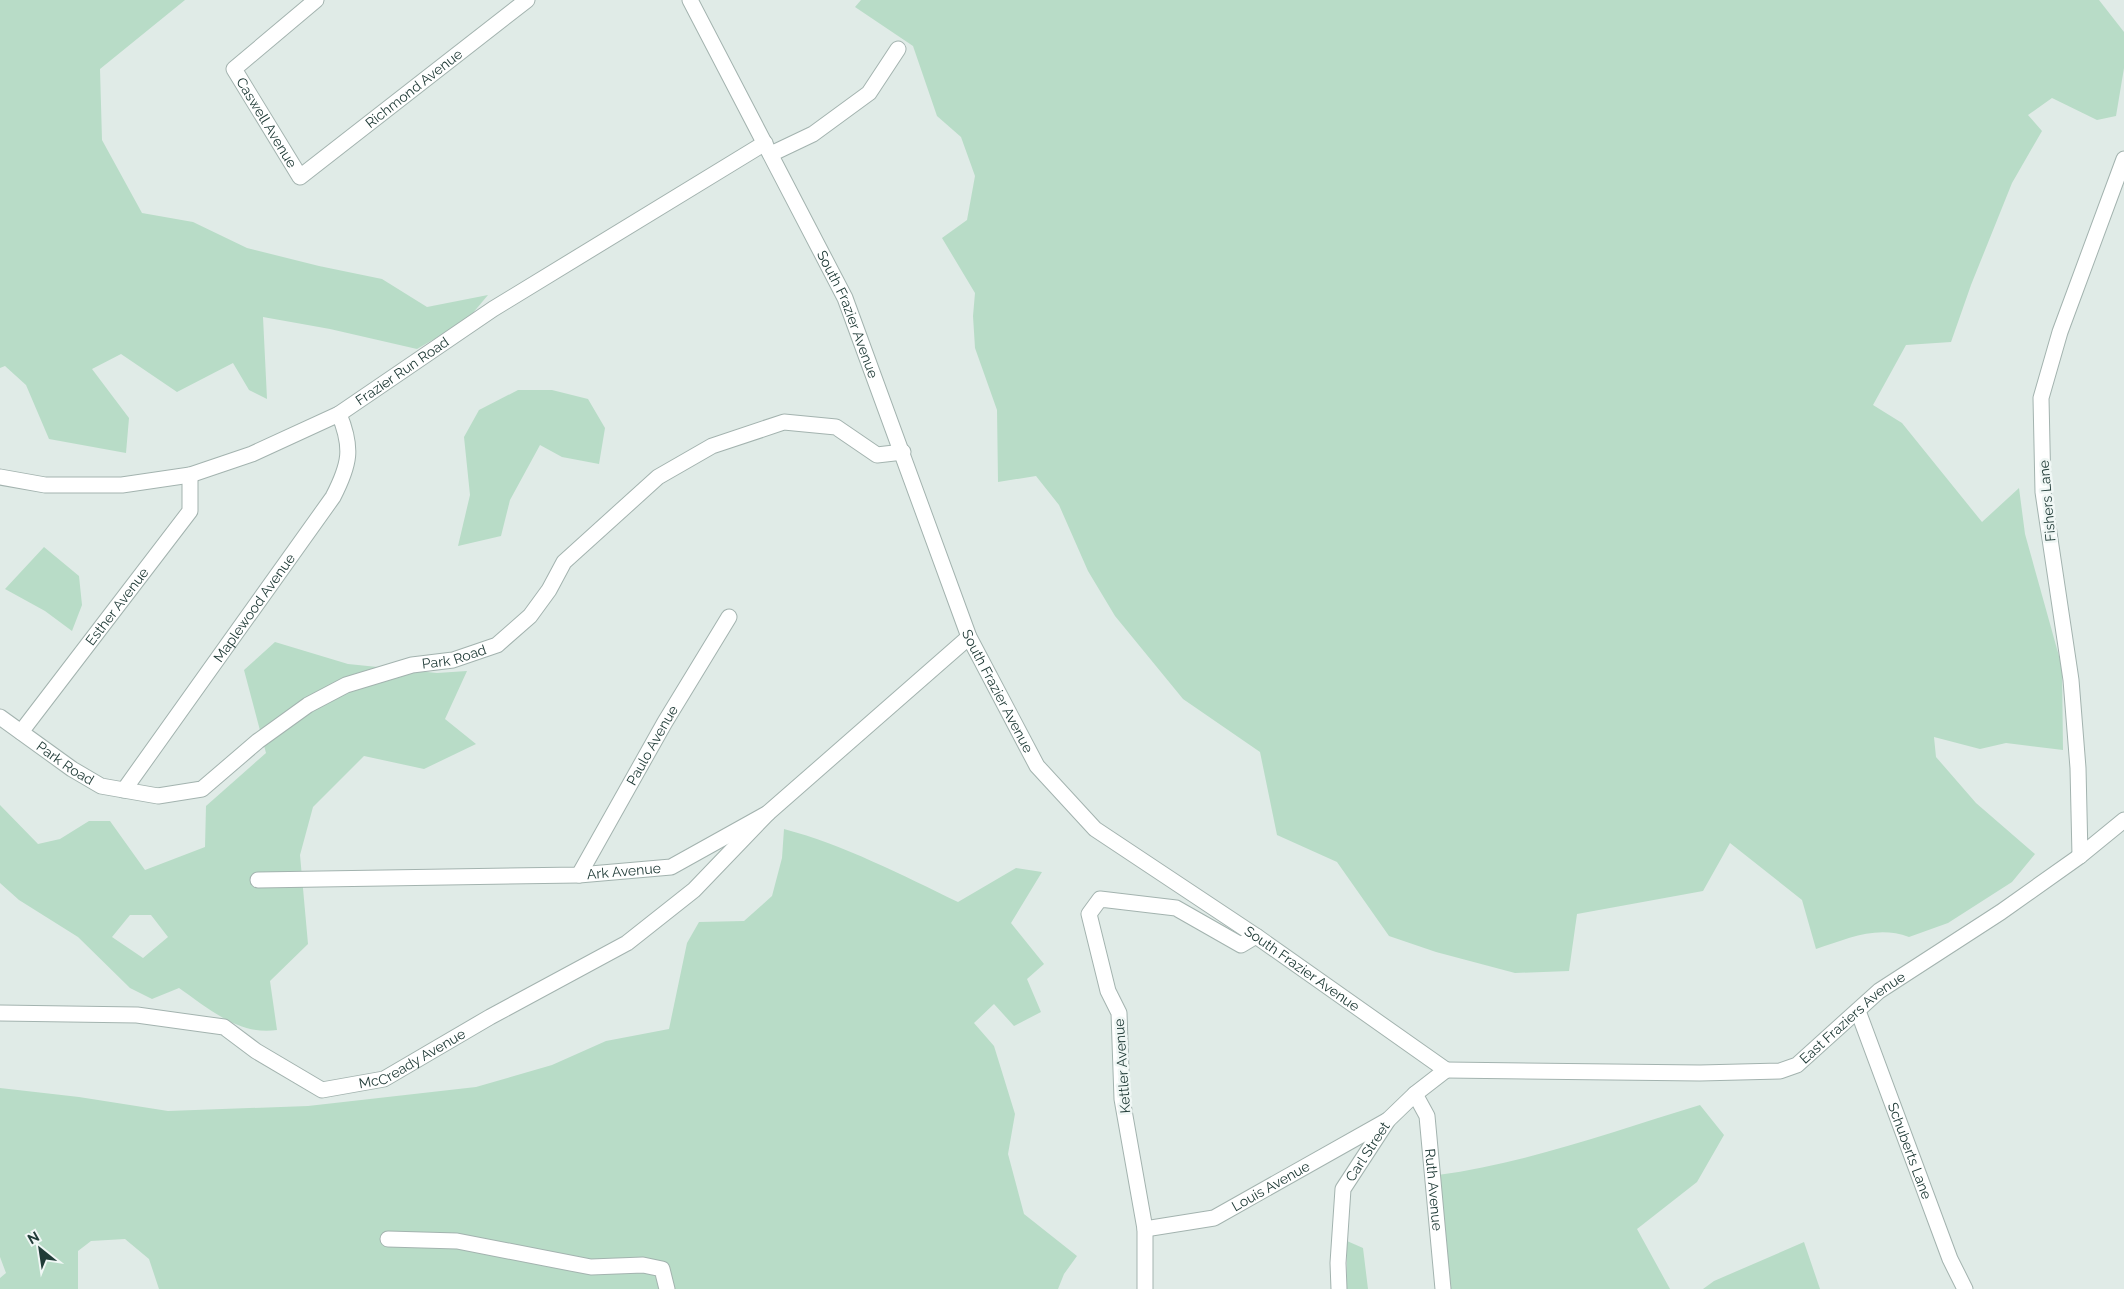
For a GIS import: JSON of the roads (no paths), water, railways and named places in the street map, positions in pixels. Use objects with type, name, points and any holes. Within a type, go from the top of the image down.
[{"type":"street","name":"Caswell Avenue","points":[[300,177],[234,68],[316,0]]},
{"type":"street","name":"Richmond Avenue","points":[[300,177],[527,0]]},
{"type":"street","name":"South Frazier Avenue","points":[[690,0],[845,298],[903,452],[969,637],[1037,766],[1096,829],[1256,936],[1446,1070]]},
{"type":"street","name":"Frazier Run Road","points":[[0,477],[45,485],[113,485],[190,475],[252,454],[339,414],[493,309],[768,149],[813,134],[869,93],[898,50]]},
{"type":"street","name":"Fishers Lane","points":[[2080,856],[2078,768],[2071,680],[2043,492],[2041,398],[2060,332],[2124,159]]},
{"type":"street","name":"Maplewood Avenue","points":[[124,790],[333,497],[344,477],[348,454],[348,437],[339,414]]},
{"type":"street","name":"Park Road","points":[[0,717],[72,770],[101,786],[158,796],[202,789],[258,741],[308,705],[346,685],[412,665],[453,660],[497,645],[530,616],[549,590],[564,562],[658,477],[712,446],[784,422],[836,427],[877,455],[903,452]]},
{"type":"street","name":"Esther Avenue","points":[[21,732],[190,511],[190,475]]},
{"type":"street","name":"Paulo Avenue","points":[[579,875],[665,722],[729,617]]},
{"type":"street","name":"Ark Avenue","points":[[258,880],[579,875],[671,867],[768,813],[969,637]]},
{"type":"street","name":"McCready Avenue","points":[[0,1013],[137,1015],[224,1027],[256,1051],[322,1090],[384,1079],[490,1017],[627,943],[694,890],[768,813]]},
{"type":"street","name":"East Fraziers Avenue","points":[[1446,1070],[1700,1073],[1780,1071],[1797,1065],[1879,991],[2001,912],[2080,856],[2124,820]]},
{"type":"street","name":"Kettler Avenue","points":[[1145,1289],[1145,1229],[1122,1099],[1119,1013],[1108,992],[1089,914],[1100,899],[1176,908],[1241,945],[1256,936]]},
{"type":"street","name":"Schuberts Lane","points":[[1858,1011],[1950,1259],[1965,1289]]},
{"type":"street","name":"Carl Street","points":[[1339,1289],[1338,1263],[1343,1188],[1388,1120],[1415,1094],[1446,1070]]},
{"type":"street","name":"Ruth Avenue","points":[[1415,1094],[1427,1116],[1443,1289]]},
{"type":"street","name":"Louis Avenue","points":[[1145,1229],[1214,1218],[1388,1120]]},
{"type":"street","points":[[388,1239],[457,1241],[591,1267],[643,1265],[662,1269],[667,1289]]}]
